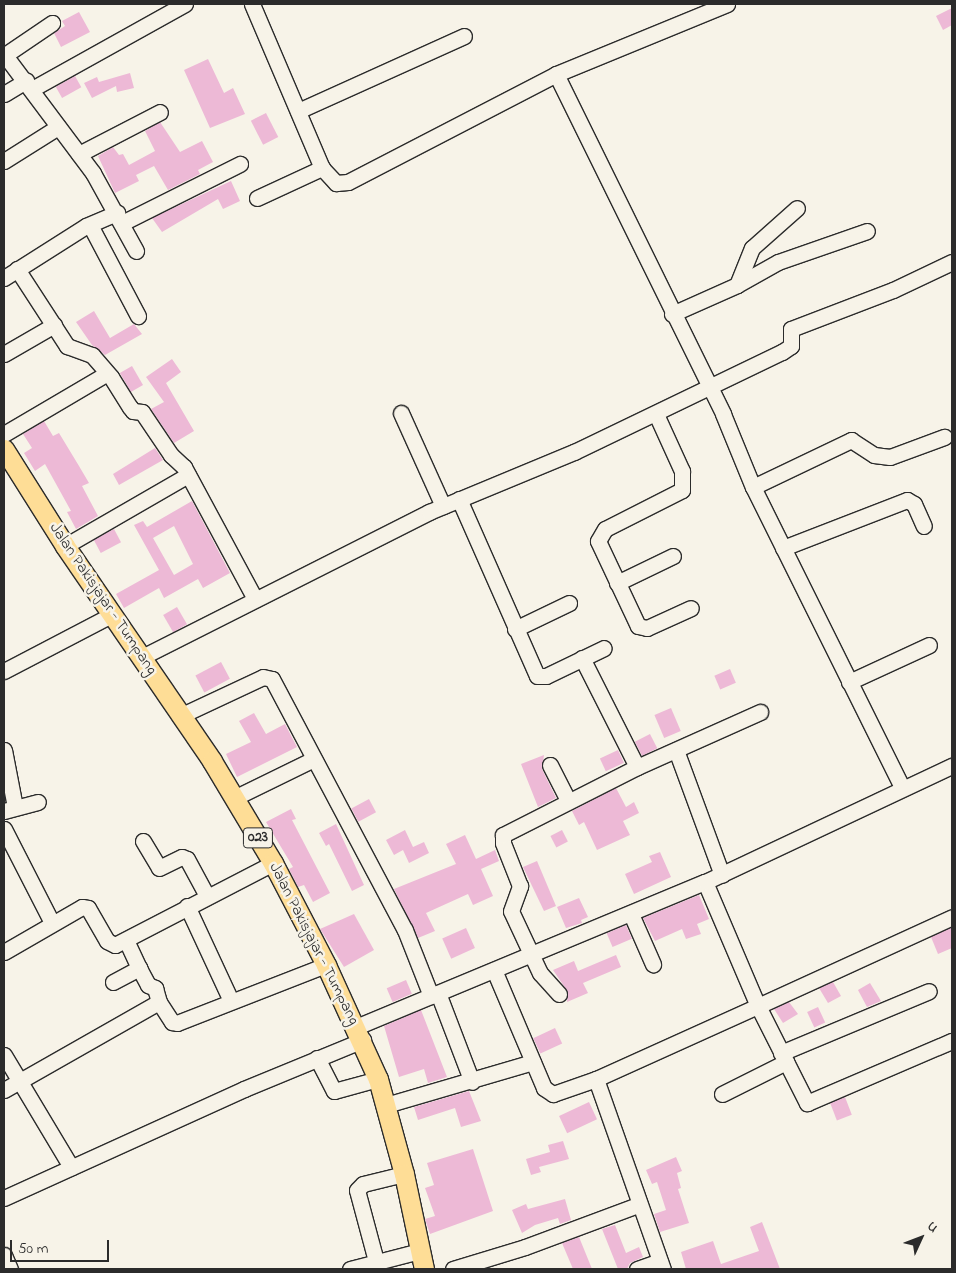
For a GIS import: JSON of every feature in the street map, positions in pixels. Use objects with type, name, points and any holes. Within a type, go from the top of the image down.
[{"type":"main road","name":"Jalan Pakisjajar - Tumpang","points":[[4,449],[65,546],[182,714],[273,863],[326,965],[378,1079],[404,1174],[424,1269]]},
{"type":"street","points":[[4,94],[29,85],[186,4]]},
{"type":"street","points":[[252,4],[322,168],[336,183],[348,182],[556,74],[727,4]]},
{"type":"street","points":[[52,23],[4,54],[79,154],[119,218],[136,251]]},
{"type":"street","points":[[298,110],[464,36]]},
{"type":"street","points":[[556,74],[709,387],[753,487],[902,787]]},
{"type":"street","points":[[79,154],[160,112]]},
{"type":"street","points":[[4,161],[58,126]]},
{"type":"street","points":[[4,278],[90,225],[119,218],[240,164]]},
{"type":"street","points":[[257,198],[322,168]]},
{"type":"street","points":[[738,286],[752,248],[797,208]]},
{"type":"street","points":[[90,225],[138,316]]},
{"type":"street","points":[[672,314],[738,286],[778,262],[867,231]]},
{"type":"street","points":[[142,657],[444,506],[656,414],[787,350],[791,346],[791,329],[893,290],[952,262]]},
{"type":"street","points":[[17,270],[69,348],[92,355],[106,374],[111,377],[134,411],[142,411],[171,455],[188,475],[255,599]]},
{"type":"street","points":[[4,354],[54,324]]},
{"type":"street","points":[[4,434],[106,374]]},
{"type":"street","points":[[401,414],[444,506]]},
{"type":"street","points":[[656,414],[682,472],[684,484],[674,497],[599,534],[599,544],[632,618],[641,628],[690,608]]},
{"type":"street","points":[[753,487],[851,440],[874,455],[890,457],[944,436]]},
{"type":"street","points":[[65,546],[188,475]]},
{"type":"street","points":[[459,499],[515,628],[539,677],[604,648]]},
{"type":"street","points":[[783,548],[908,500],[914,504],[924,526]]},
{"type":"street","points":[[617,583],[673,556]]},
{"type":"street","points":[[515,628],[569,603]]},
{"type":"street","points":[[4,671],[113,614]]},
{"type":"street","points":[[849,682],[929,645]]},
{"type":"street","points":[[582,658],[637,767]]},
{"type":"street","points":[[182,714],[268,676],[405,930],[472,1082]]},
{"type":"street","points":[[559,994],[544,978],[511,911],[520,886],[502,839],[508,830],[637,767],[760,712]]},
{"type":"street","points":[[4,750],[9,809],[38,802]]},
{"type":"street","points":[[676,750],[722,875]]},
{"type":"street","points":[[234,798],[312,760]]},
{"type":"street","points":[[550,764],[568,800]]},
{"type":"street","points":[[4,1198],[317,1058],[434,995],[722,875],[902,787],[952,766]]},
{"type":"street","points":[[4,829],[52,923]]},
{"type":"street","points":[[143,841],[157,867],[182,857],[187,859],[207,896]]},
{"type":"street","points":[[4,952],[52,923],[85,907],[111,945],[126,940],[187,906],[273,863]]},
{"type":"street","points":[[705,882],[758,1006],[783,1058],[808,1103],[813,1103],[952,1041]]},
{"type":"street","points":[[187,906],[231,1001]]},
{"type":"street","points":[[631,914],[653,964]]},
{"type":"street","points":[[494,970],[533,1062],[549,1093],[559,1093],[596,1079],[952,917]]},
{"type":"street","points":[[126,940],[148,985],[155,988],[159,1002],[172,1022],[178,1023],[326,965]]},
{"type":"street","points":[[113,982],[140,968]]},
{"type":"street","points":[[722,1094],[783,1058],[929,991]]},
{"type":"street","points":[[4,1090],[159,1002]]},
{"type":"street","points":[[4,1055],[71,1167]]},
{"type":"street","points":[[317,1058],[334,1091],[378,1079]]},
{"type":"street","points":[[386,1105],[472,1082],[533,1062]]},
{"type":"street","points":[[596,1079],[638,1205],[662,1265],[637,1269]]},
{"type":"street","points":[[376,1261],[357,1190],[363,1184],[404,1174]]},
{"type":"street","points":[[453,1269],[525,1247],[638,1205]]},
{"type":"street","points":[[350,1269],[420,1251]]},
{"type":"street","points":[[4,1255],[10,1269]]},
{"type":"building","points":[[952,8],[952,25],[943,30],[936,16]]},
{"type":"building","points":[[79,12],[90,32],[61,47],[54,33],[65,26],[62,21]]},
{"type":"building","points":[[208,59],[224,93],[233,88],[245,114],[210,128],[184,70]]},
{"type":"building","points":[[130,73],[134,88],[117,92],[116,86],[92,98],[84,83],[97,77],[99,82]]},
{"type":"building","points":[[75,76],[81,87],[62,98],[56,87]]},
{"type":"building","points":[[266,113],[278,137],[263,145],[251,121]]},
{"type":"building","points":[[160,122],[180,152],[202,141],[213,162],[198,170],[200,174],[168,190],[154,166],[136,175],[139,181],[115,193],[98,156],[113,147],[119,155],[123,154],[129,165],[155,151],[145,131]]},
{"type":"building","points":[[231,181],[240,201],[223,209],[218,199],[162,232],[152,218]]},
{"type":"building","points":[[94,311],[110,338],[134,324],[142,334],[105,355],[92,345],[76,322]]},
{"type":"building","points":[[172,359],[181,372],[166,383],[194,431],[174,443],[151,409],[164,402],[146,377]]},
{"type":"building","points":[[132,366],[143,385],[131,392],[120,373]]},
{"type":"building","points":[[44,421],[53,436],[59,433],[89,483],[82,486],[98,516],[76,529],[67,512],[71,511],[45,464],[35,471],[24,453],[32,448],[23,434]]},
{"type":"building","points":[[155,448],[163,460],[119,485],[113,474]]},
{"type":"building","points":[[192,501],[230,573],[203,588],[198,579],[164,598],[159,588],[124,608],[116,594],[159,570],[134,525],[143,521],[147,527]],"holes":[[[174,526],[193,564],[174,575],[153,538]]]},
{"type":"building","points":[[114,529],[121,542],[101,553],[94,540]]},
{"type":"building","points":[[177,607],[187,624],[173,632],[163,615]]},
{"type":"building","points":[[221,662],[230,679],[204,692],[195,676]]},
{"type":"building","points":[[730,669],[736,683],[720,689],[714,676]]},
{"type":"building","points":[[671,708],[681,731],[664,738],[654,715]]},
{"type":"building","points":[[254,713],[266,734],[285,724],[297,747],[237,777],[226,754],[251,742],[239,721]]},
{"type":"building","points":[[650,734],[657,748],[642,756],[635,742]]},
{"type":"building","points":[[618,750],[624,763],[606,771],[600,758]]},
{"type":"building","points":[[544,755],[542,769],[556,798],[538,807],[521,764]]},
{"type":"building","points":[[616,788],[626,807],[634,802],[639,813],[623,821],[630,835],[597,850],[584,822],[579,825],[572,811]]},
{"type":"building","points":[[369,799],[376,812],[358,822],[351,808]]},
{"type":"building","points":[[291,809],[296,819],[292,820],[330,893],[313,902],[304,885],[298,887],[289,869],[293,867],[266,822]]},
{"type":"building","points":[[336,824],[364,885],[352,891],[329,844],[326,846],[319,833]]},
{"type":"building","points":[[405,830],[413,847],[424,842],[429,853],[409,863],[403,850],[394,855],[386,840]]},
{"type":"building","points":[[562,830],[568,842],[556,847],[550,836]]},
{"type":"building","points":[[465,835],[476,859],[495,850],[499,861],[481,869],[493,896],[473,905],[468,894],[426,913],[435,931],[418,938],[394,889],[456,864],[446,844]]},
{"type":"building","points":[[660,852],[671,877],[634,894],[625,874],[652,862],[649,856]]},
{"type":"building","points":[[537,861],[556,906],[544,911],[523,867]]},
{"type":"building","points":[[699,895],[709,919],[697,924],[701,934],[686,939],[682,929],[655,941],[643,918]]},
{"type":"building","points":[[579,898],[588,917],[581,920],[582,923],[566,928],[557,907]]},
{"type":"building","points":[[354,914],[374,950],[344,967],[320,929]]},
{"type":"building","points":[[626,925],[632,939],[613,947],[607,933]]},
{"type":"building","points":[[952,927],[952,948],[938,954],[931,937]]},
{"type":"building","points":[[466,928],[475,948],[451,959],[442,939]]},
{"type":"building","points":[[616,955],[621,967],[583,983],[588,993],[567,1002],[568,992],[553,970],[574,961],[578,971]]},
{"type":"building","points":[[406,980],[412,994],[393,1002],[387,988]]},
{"type":"building","points":[[833,982],[841,996],[828,1003],[819,988]]},
{"type":"building","points":[[870,983],[881,1001],[867,1007],[858,990]]},
{"type":"building","points":[[789,1002],[798,1014],[783,1023],[774,1009]]},
{"type":"building","points":[[818,1007],[825,1022],[814,1027],[807,1012]]},
{"type":"building","points":[[421,1010],[447,1077],[428,1083],[424,1069],[399,1077],[384,1026]]},
{"type":"building","points":[[555,1028],[562,1043],[540,1054],[533,1038]]},
{"type":"building","points":[[469,1091],[481,1121],[461,1127],[455,1108],[418,1120],[414,1107]]},
{"type":"building","points":[[845,1097],[852,1115],[837,1120],[830,1103]]},
{"type":"building","points":[[589,1102],[597,1119],[567,1133],[559,1116]]},
{"type":"building","points":[[563,1141],[569,1159],[539,1167],[541,1172],[531,1175],[526,1159],[550,1152],[548,1145]]},
{"type":"building","points":[[473,1149],[493,1211],[430,1234],[425,1219],[435,1216],[425,1188],[434,1185],[427,1163]]},
{"type":"building","points":[[676,1157],[682,1171],[677,1173],[681,1188],[678,1189],[689,1223],[660,1232],[654,1214],[666,1210],[657,1182],[652,1184],[646,1170]]},
{"type":"building","points":[[565,1199],[571,1220],[560,1224],[558,1218],[535,1225],[522,1233],[512,1210],[526,1204],[528,1209]]},
{"type":"building","points":[[762,1222],[780,1269],[686,1269],[681,1252],[713,1241],[721,1264],[759,1251],[750,1227]]},
{"type":"building","points":[[615,1225],[626,1253],[639,1247],[643,1257],[630,1263],[627,1269],[618,1269],[602,1229]]},
{"type":"building","points":[[579,1237],[592,1269],[573,1269],[562,1243]]}]
